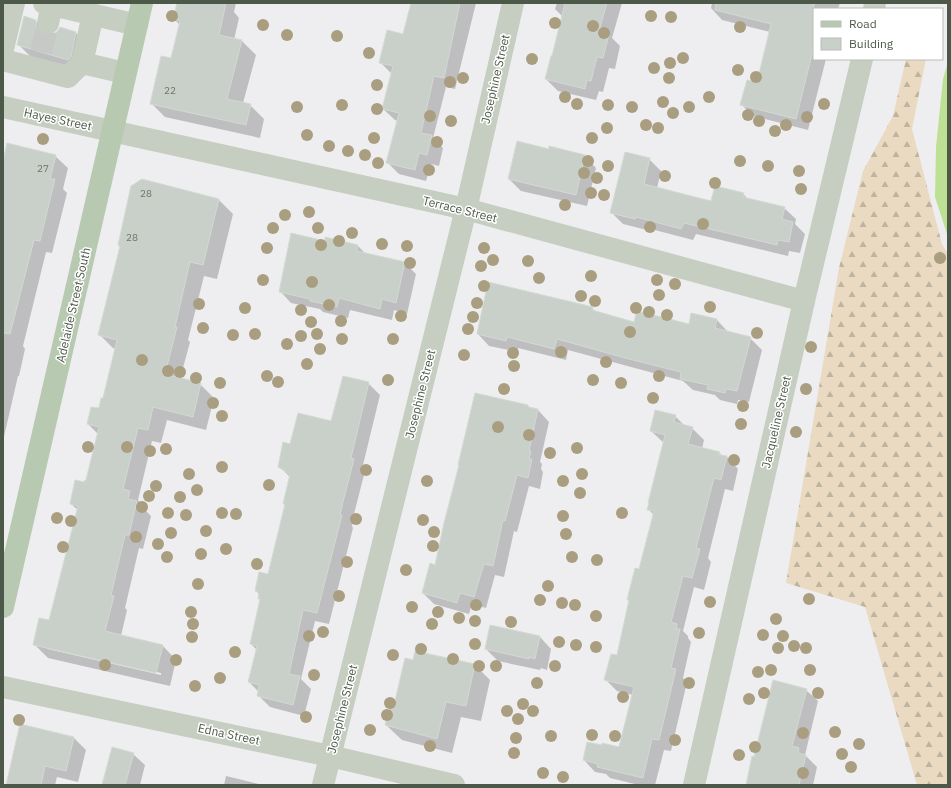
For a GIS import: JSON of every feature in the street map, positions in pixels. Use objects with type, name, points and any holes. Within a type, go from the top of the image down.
[{"type":"main road","name":"Adelaide Street South","points":[[3,607],[142,3]]},
{"type":"street","points":[[3,49],[14,3]]},
{"type":"street","name":"Josephine Street","points":[[323,785],[466,209],[513,3]]},
{"type":"street","points":[[48,10],[93,14],[137,25]]},
{"type":"street","points":[[3,60],[39,60],[68,77],[82,62],[93,14]]},
{"type":"street","name":"Jacqueline Street","points":[[694,785],[804,301],[862,60]]},
{"type":"street","points":[[82,62],[125,73]]},
{"type":"street","name":"Hayes Street","points":[[3,107],[113,131]]},
{"type":"street","name":"Terrace Street","points":[[113,131],[466,209],[804,301]]},
{"type":"street","name":"Edna Street","points":[[3,687],[330,756],[454,785]]},
{"type":"green space","points":[[906,60],[926,60],[912,129],[942,244],[948,254],[948,785],[917,785],[865,607],[786,583],[839,268],[863,171],[893,116]]},
{"type":"shaded area","points":[[948,62],[948,237],[935,197],[936,147],[943,79]]},
{"type":"building","points":[[177,3],[226,3],[219,35],[242,40],[227,99],[251,104],[246,125],[150,104],[161,56],[171,58],[180,21],[173,19]]},
{"type":"building","points":[[411,3],[460,3],[444,78],[434,76],[421,133],[432,135],[427,155],[419,153],[415,170],[386,163],[399,113],[382,109],[393,66],[379,63],[387,30],[403,34]]},
{"type":"building","points":[[565,3],[607,3],[599,31],[609,34],[603,58],[597,57],[591,81],[587,80],[585,89],[545,79]]},
{"type":"building","points":[[716,3],[814,3],[813,50],[796,119],[740,105],[747,80],[757,82],[771,24],[715,10]]},
{"type":"building","points":[[24,16],[36,20],[36,27],[45,35],[52,35],[57,32],[60,27],[76,32],[71,57],[68,60],[17,45]]},
{"type":"building","points":[[517,141],[549,149],[549,146],[585,155],[576,195],[508,179]]},
{"type":"building","points":[[7,143],[56,155],[50,179],[55,179],[40,241],[34,240],[10,334],[3,333],[3,162]]},
{"type":"building","points":[[625,152],[650,158],[644,184],[711,201],[715,186],[744,193],[743,197],[785,207],[782,219],[793,222],[789,242],[778,240],[777,245],[684,223],[681,229],[636,217],[635,219],[610,213]]},
{"type":"building","points":[[142,179],[219,199],[203,265],[190,262],[175,327],[177,327],[165,374],[201,383],[193,417],[153,407],[148,430],[138,428],[123,489],[130,491],[128,499],[137,501],[129,535],[125,535],[111,595],[114,596],[105,631],[163,645],[156,673],[33,645],[39,618],[49,620],[78,506],[70,504],[75,480],[84,482],[86,480],[99,427],[87,424],[91,407],[99,408],[101,398],[103,398],[117,340],[98,335],[120,246],[118,245],[131,186]]},
{"type":"building","points":[[291,233],[325,241],[325,237],[358,245],[357,251],[405,262],[396,303],[382,299],[380,309],[339,298],[337,307],[279,292]]},
{"type":"building","points":[[488,282],[593,307],[592,310],[634,322],[637,311],[689,324],[691,313],[717,319],[715,328],[751,337],[737,391],[726,389],[725,393],[707,389],[708,385],[680,379],[681,372],[557,339],[554,349],[507,337],[506,341],[477,334]]},
{"type":"building","points":[[343,376],[369,382],[351,458],[354,459],[340,515],[342,515],[317,613],[303,610],[289,674],[300,676],[293,705],[257,696],[259,685],[248,682],[257,646],[250,644],[260,599],[258,599],[259,592],[255,591],[259,572],[268,574],[285,504],[283,504],[290,474],[278,467],[283,442],[290,444],[298,413],[331,421]]},
{"type":"building","points":[[475,393],[528,405],[528,407],[538,409],[529,451],[531,451],[529,459],[532,459],[528,478],[517,475],[505,521],[503,520],[493,566],[484,564],[474,597],[460,593],[457,603],[422,593],[430,563],[435,565]]},
{"type":"building","points":[[655,410],[676,415],[674,422],[693,427],[688,444],[720,452],[719,455],[727,456],[721,480],[714,478],[696,548],[700,549],[692,578],[683,576],[671,622],[677,624],[676,629],[680,629],[671,668],[676,669],[659,740],[652,739],[643,778],[597,767],[598,764],[583,760],[587,742],[602,745],[602,743],[619,747],[634,687],[604,680],[611,654],[617,655],[629,600],[627,600],[635,568],[639,569],[654,511],[647,510],[648,503],[665,435],[650,431]]},
{"type":"building","points":[[490,625],[540,636],[535,659],[485,649]]},
{"type":"building","points":[[415,651],[475,664],[466,706],[446,702],[437,739],[385,725],[392,700],[395,701],[405,658],[413,660]]},
{"type":"building","points":[[773,680],[807,689],[792,746],[799,748],[798,753],[806,755],[799,785],[746,785],[752,756],[754,757]]},
{"type":"building","points":[[20,724],[74,737],[66,771],[45,766],[41,785],[6,785]]},
{"type":"building","points":[[112,747],[134,753],[125,785],[102,785]]},
{"type":"tunnel","points":[[41,52],[48,23]]}]
